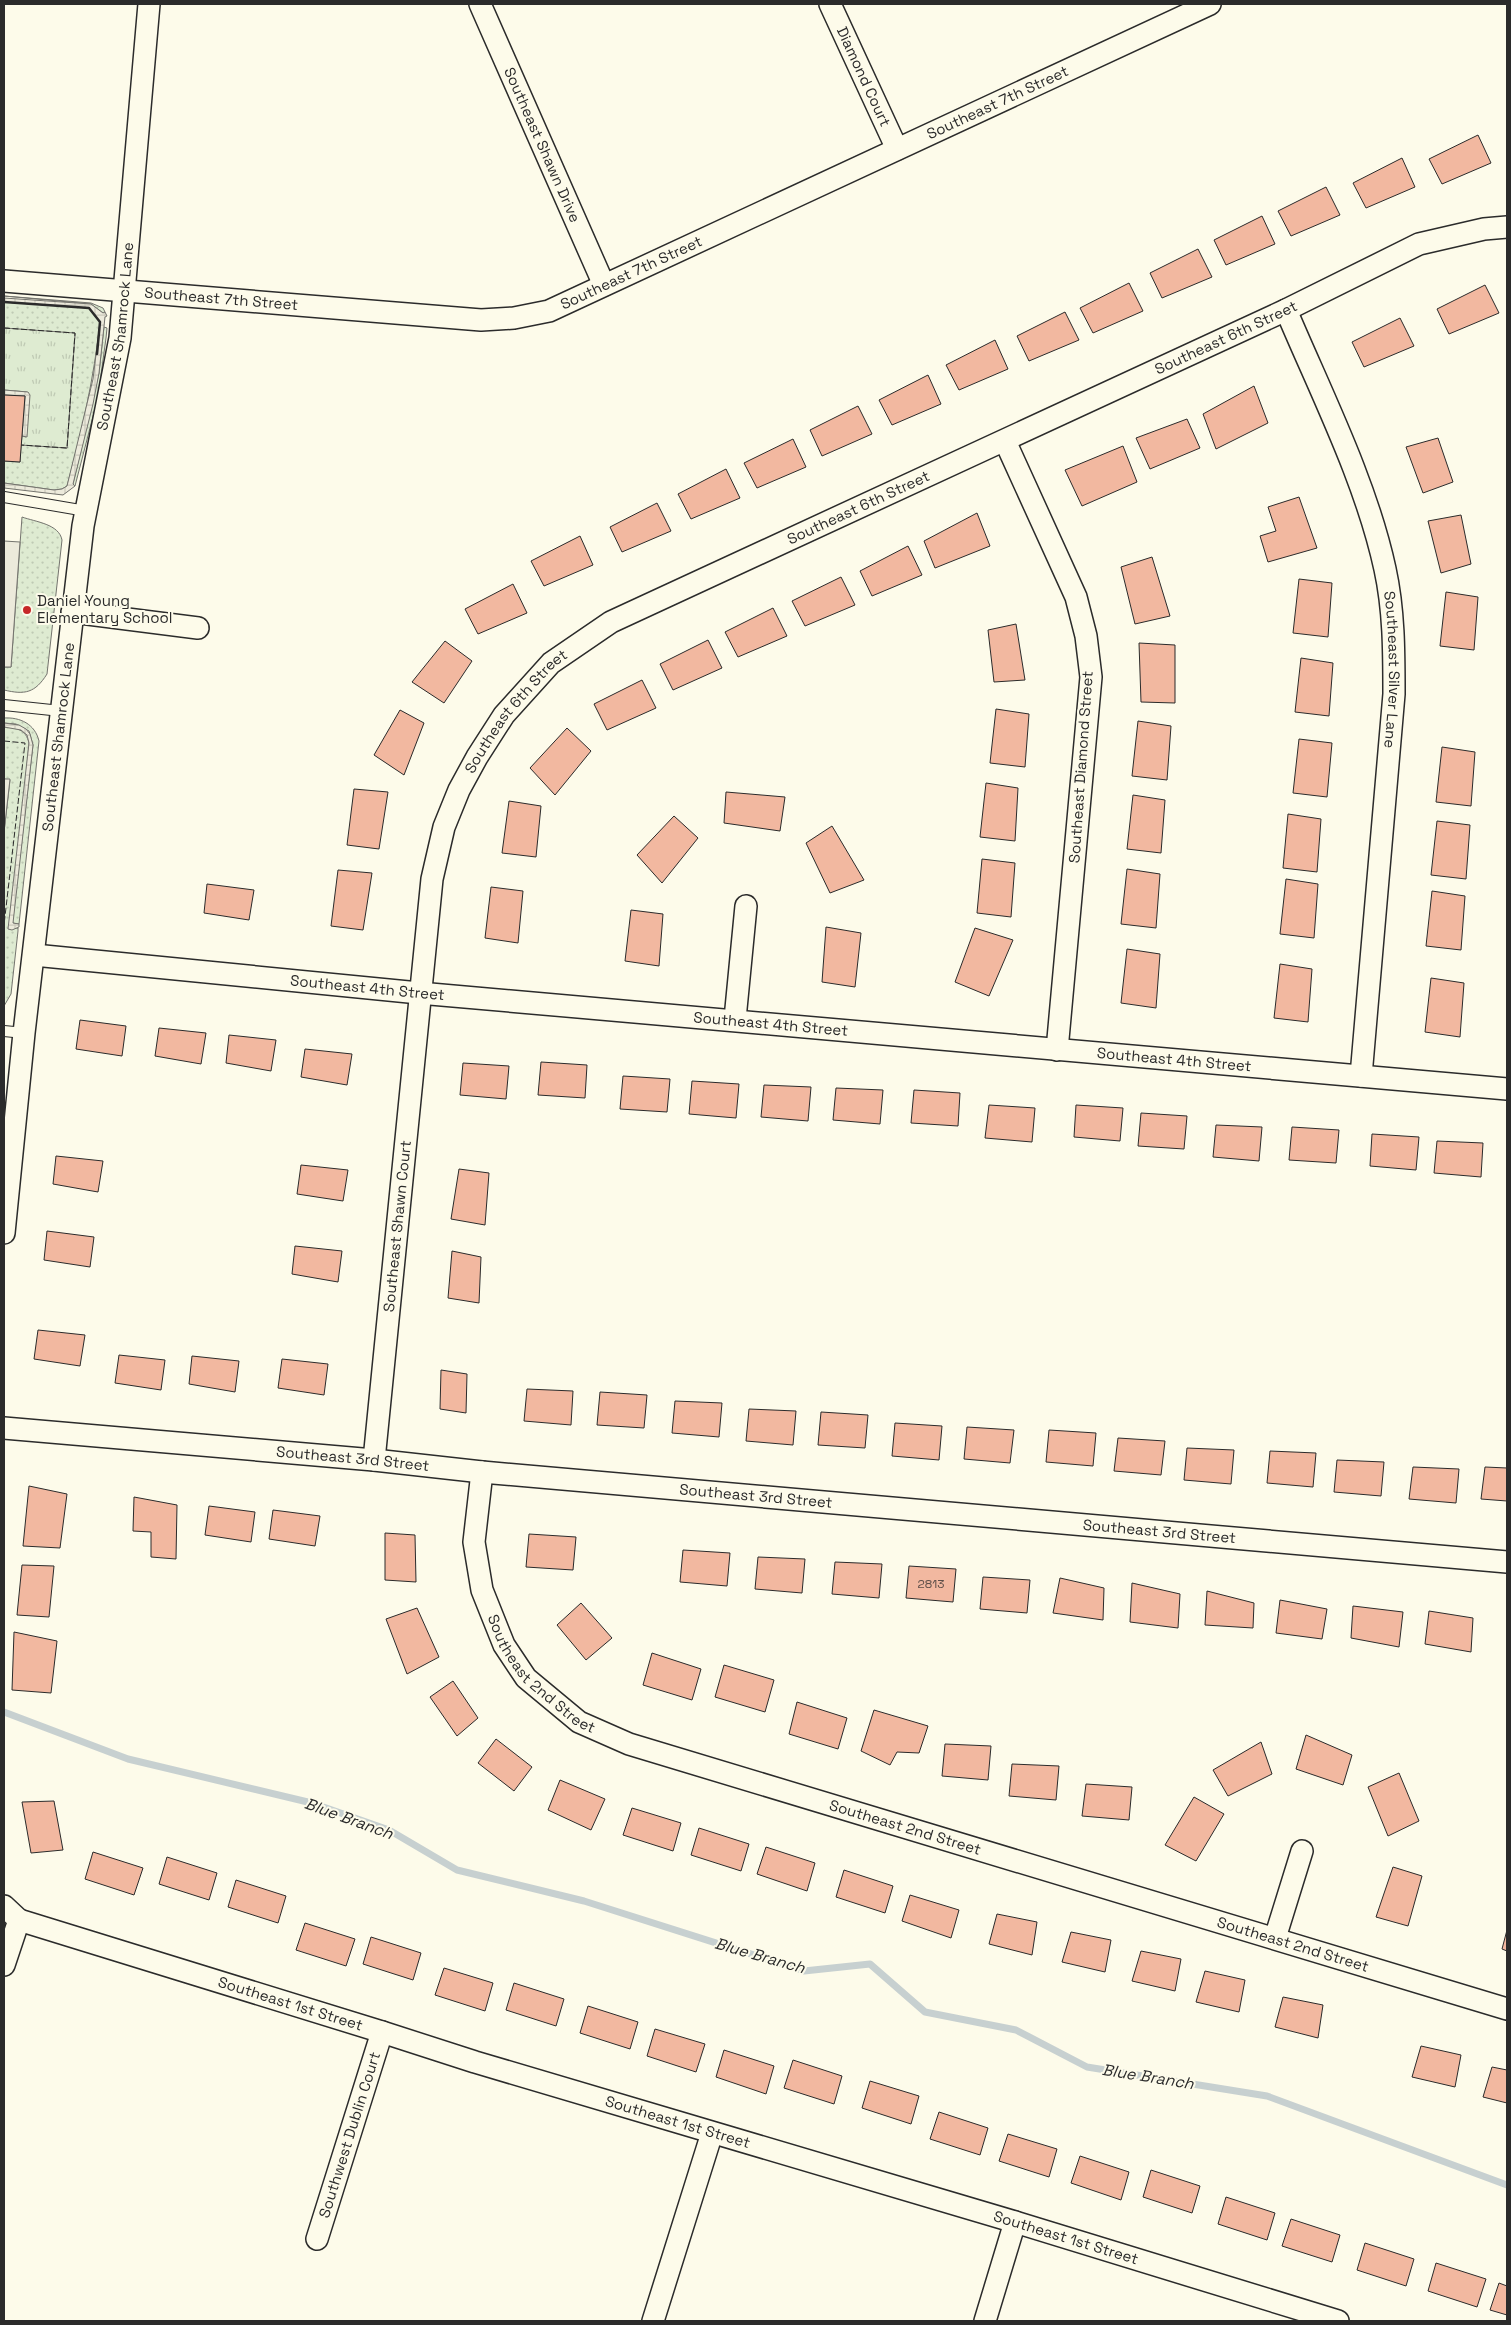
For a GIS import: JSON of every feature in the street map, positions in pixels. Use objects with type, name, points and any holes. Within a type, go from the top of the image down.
[{"type":"street","name":"Southeast Shamrock Lane","points":[[4,1233],[14,1032],[34,956],[72,612],[86,511],[120,338],[149,4]]},
{"type":"street","name":"Southeast Shawn Drive","points":[[480,4],[604,285]]},
{"type":"street","name":"Diamond Court","points":[[830,4],[897,149]]},
{"type":"street","name":"Southeast 7th Street","points":[[4,282],[481,320],[514,318],[549,311],[897,149],[1181,10],[1210,4]]},
{"type":"street","name":"Southeast 6th Street","points":[[419,992],[432,879],[444,827],[459,790],[477,757],[500,722],[551,663],[611,622],[1286,310],[1419,244],[1484,229],[1507,227]]},
{"type":"street","name":"Southeast Silver Lane","points":[[1286,310],[1367,502],[1385,570],[1394,633],[1394,694],[1361,1076]]},
{"type":"street","name":"Southeast Diamond Street","points":[[1005,441],[1076,597],[1086,636],[1091,677],[1057,1050]]},
{"type":"street","points":[[72,612],[198,628]]},
{"type":"street","points":[[735,1019],[746,906]]},
{"type":"street","name":"Southeast 4th Street","points":[[34,956],[1057,1050],[1507,1088]]},
{"type":"street","name":"Southeast Shawn Court","points":[[374,1460],[419,992]]},
{"type":"street","name":"Southeast 3rd Street","points":[[4,1428],[1507,1562]]},
{"type":"street","name":"Southeast 2nd Street","points":[[482,1472],[474,1542],[482,1590],[504,1645],[526,1678],[579,1722],[629,1744],[1507,2009]]},
{"type":"street","points":[[1275,1938],[1302,1851]]},
{"type":"street","points":[[4,1966],[11,1913]]},
{"type":"street","name":"Southeast 1st Street","points":[[11,1913],[475,2062],[1015,2222],[1324,2319]]},
{"type":"street","name":"Southwest Dublin Court","points":[[317,2239],[382,2032]]},
{"type":"street","points":[[653,2321],[712,2133]]},
{"type":"street","points":[[984,2321],[1015,2222]]},
{"type":"lane","points":[[4,496],[86,511]]},
{"type":"lane","points":[[4,705],[61,711]]},
{"type":"green space","points":[[4,296],[91,303],[103,308],[105,312],[103,313],[91,304]]},
{"type":"green space","points":[[4,302],[89,308],[100,322],[91,384],[82,425],[67,486],[62,489],[54,490],[4,483],[4,461],[20,462],[21,445],[67,448],[75,334],[4,328]]},
{"type":"green space","points":[[104,327],[107,328],[98,397],[75,486],[73,484],[99,373]]},
{"type":"green space","points":[[4,328],[75,333],[67,448],[21,445],[22,436],[26,437],[27,392],[4,390]]},
{"type":"green space","points":[[22,517],[52,527],[62,540],[47,674],[34,689],[18,692],[4,690],[4,667],[11,667]]},
{"type":"green space","points":[[4,718],[21,720],[26,723],[34,730],[39,741],[19,924],[12,923],[33,745],[29,731],[16,724],[4,723]]},
{"type":"green space","points":[[4,727],[23,732],[28,738],[29,743],[12,928],[18,928],[18,931],[11,994],[4,1006],[4,832],[10,780],[4,779]]},
{"type":"shaded area","points":[[4,298],[91,304],[103,313],[105,312],[107,316],[105,317],[99,373],[73,484],[75,486],[63,495],[4,488],[4,483],[54,490],[67,486],[93,379],[100,322],[89,308],[4,302]]},
{"type":"shaded area","points":[[4,390],[28,392],[30,395],[27,437],[22,436],[25,396],[4,395]]},
{"type":"shaded area","points":[[4,541],[20,542],[11,667],[4,667]]},
{"type":"shaded area","points":[[4,723],[19,725],[26,729],[30,734],[33,745],[13,923],[19,924],[19,927],[12,930],[8,929],[29,743],[27,735],[21,730],[4,727]]},
{"type":"shaded area","points":[[4,779],[10,779],[4,832]]},
{"type":"building","points":[[1478,135],[1491,163],[1442,184],[1429,159]]},
{"type":"building","points":[[1402,158],[1415,187],[1366,208],[1353,183]]},
{"type":"building","points":[[1326,187],[1340,215],[1291,236],[1278,211]]},
{"type":"building","points":[[1262,216],[1275,244],[1226,265],[1214,240]]},
{"type":"building","points":[[1198,249],[1212,277],[1162,298],[1150,273]]},
{"type":"building","points":[[1129,283],[1143,311],[1093,333],[1080,308]]},
{"type":"building","points":[[1485,285],[1499,313],[1449,334],[1437,309]]},
{"type":"building","points":[[1065,312],[1079,340],[1029,361],[1017,336]]},
{"type":"building","points":[[1400,318],[1414,346],[1364,367],[1352,342]]},
{"type":"building","points":[[995,340],[1008,369],[959,390],[946,365]]},
{"type":"building","points":[[928,375],[941,404],[892,425],[879,400]]},
{"type":"building","points":[[1254,386],[1268,423],[1216,449],[1203,414]]},
{"type":"building","points":[[4,395],[25,396],[20,462],[4,461]]},
{"type":"building","points":[[858,406],[872,434],[822,456],[810,430]]},
{"type":"building","points":[[1187,419],[1200,448],[1150,469],[1136,438]]},
{"type":"building","points":[[1438,438],[1453,482],[1423,493],[1406,447]]},
{"type":"building","points":[[793,439],[806,467],[757,488],[744,463]]},
{"type":"building","points":[[1123,446],[1137,482],[1082,506],[1065,470]]},
{"type":"building","points":[[726,469],[740,498],[691,519],[678,494]]},
{"type":"building","points":[[1299,497],[1317,548],[1268,562],[1260,536],[1276,531],[1268,507]]},
{"type":"building","points":[[657,503],[671,531],[622,552],[610,527]]},
{"type":"building","points":[[977,513],[990,546],[935,568],[924,541]]},
{"type":"building","points":[[1461,515],[1471,564],[1441,573],[1428,521]]},
{"type":"building","points":[[580,536],[593,565],[544,586],[531,561]]},
{"type":"building","points":[[908,546],[922,575],[872,596],[860,571]]},
{"type":"building","points":[[1152,557],[1170,616],[1135,624],[1121,567]]},
{"type":"building","points":[[841,577],[855,605],[805,626],[792,601]]},
{"type":"building","points":[[1299,579],[1332,583],[1328,637],[1293,633]]},
{"type":"building","points":[[513,584],[527,613],[478,634],[465,609]]},
{"type":"building","points":[[1446,592],[1478,597],[1474,650],[1440,646]]},
{"type":"building","points":[[773,608],[787,636],[738,657],[725,632]]},
{"type":"building","points":[[1016,624],[1025,680],[994,682],[988,630]]},
{"type":"building","points":[[708,640],[722,668],[673,690],[660,664]]},
{"type":"building","points":[[445,641],[472,661],[444,703],[412,682]]},
{"type":"building","points":[[1139,643],[1175,645],[1175,703],[1141,702]]},
{"type":"building","points":[[1301,658],[1333,663],[1329,716],[1295,712]]},
{"type":"building","points":[[642,680],[656,708],[607,730],[594,704]]},
{"type":"building","points":[[996,709],[1029,714],[1025,767],[990,763]]},
{"type":"building","points":[[400,710],[424,723],[404,775],[374,755]]},
{"type":"building","points":[[1138,721],[1171,726],[1167,780],[1132,776]]},
{"type":"building","points":[[567,728],[591,751],[555,795],[530,768]]},
{"type":"building","points":[[1299,739],[1332,743],[1327,797],[1293,793]]},
{"type":"building","points":[[1442,747],[1475,752],[1471,806],[1436,802]]},
{"type":"building","points":[[986,783],[1018,788],[1015,841],[980,837]]},
{"type":"building","points":[[354,789],[388,792],[379,849],[347,845]]},
{"type":"building","points":[[726,792],[785,797],[780,831],[724,823]]},
{"type":"building","points":[[1133,795],[1165,800],[1161,853],[1127,849]]},
{"type":"building","points":[[509,801],[541,806],[536,857],[502,853]]},
{"type":"building","points":[[1288,814],[1321,819],[1317,872],[1283,868]]},
{"type":"building","points":[[674,816],[698,838],[662,883],[637,855]]},
{"type":"building","points":[[1437,821],[1470,825],[1466,879],[1431,875]]},
{"type":"building","points":[[832,826],[864,880],[830,893],[806,843]]},
{"type":"building","points":[[982,859],[1015,863],[1011,917],[977,913]]},
{"type":"building","points":[[1127,869],[1160,874],[1156,928],[1121,924]]},
{"type":"building","points":[[338,870],[372,873],[363,930],[331,926]]},
{"type":"building","points":[[1286,879],[1318,884],[1314,938],[1280,934]]},
{"type":"building","points":[[207,884],[254,890],[249,920],[204,913]]},
{"type":"building","points":[[491,887],[523,891],[518,943],[485,938]]},
{"type":"building","points":[[1432,891],[1465,896],[1461,950],[1426,946]]},
{"type":"building","points":[[631,910],[663,914],[659,966],[625,961]]},
{"type":"building","points":[[826,927],[861,933],[855,987],[822,982]]},
{"type":"building","points":[[975,928],[1013,940],[989,996],[955,982]]},
{"type":"building","points":[[1127,949],[1160,954],[1156,1008],[1121,1003]]},
{"type":"building","points":[[1280,964],[1312,969],[1308,1022],[1274,1018]]},
{"type":"building","points":[[1431,978],[1464,983],[1460,1037],[1425,1032]]},
{"type":"building","points":[[80,1020],[126,1026],[122,1056],[76,1049]]},
{"type":"building","points":[[159,1028],[206,1033],[201,1064],[155,1056]]},
{"type":"building","points":[[229,1035],[276,1040],[271,1071],[226,1063]]},
{"type":"building","points":[[305,1049],[352,1054],[347,1085],[301,1077]]},
{"type":"building","points":[[541,1062],[587,1065],[585,1098],[538,1095]]},
{"type":"building","points":[[463,1063],[509,1066],[506,1099],[460,1095]]},
{"type":"building","points":[[623,1076],[670,1079],[667,1112],[620,1109]]},
{"type":"building","points":[[692,1081],[739,1084],[736,1118],[689,1114]]},
{"type":"building","points":[[764,1085],[811,1087],[808,1121],[761,1117]]},
{"type":"building","points":[[836,1088],[883,1090],[880,1124],[833,1120]]},
{"type":"building","points":[[914,1090],[960,1093],[958,1126],[911,1123]]},
{"type":"building","points":[[989,1105],[1035,1108],[1032,1142],[985,1138]]},
{"type":"building","points":[[1076,1105],[1123,1108],[1120,1141],[1074,1137]]},
{"type":"building","points":[[1141,1113],[1187,1116],[1184,1149],[1138,1146]]},
{"type":"building","points":[[1216,1125],[1262,1127],[1259,1161],[1213,1157]]},
{"type":"building","points":[[1292,1127],[1339,1130],[1336,1163],[1289,1160]]},
{"type":"building","points":[[1372,1134],[1419,1137],[1416,1170],[1370,1166]]},
{"type":"building","points":[[1437,1141],[1483,1143],[1481,1177],[1434,1173]]},
{"type":"building","points":[[56,1156],[103,1161],[98,1192],[53,1184]]},
{"type":"building","points":[[301,1165],[348,1170],[343,1201],[297,1194]]},
{"type":"building","points":[[459,1169],[489,1173],[485,1225],[451,1219]]},
{"type":"building","points":[[47,1231],[94,1237],[90,1267],[44,1260]]},
{"type":"building","points":[[295,1246],[342,1251],[338,1282],[292,1274]]},
{"type":"building","points":[[452,1251],[481,1257],[479,1303],[448,1298]]},
{"type":"building","points":[[38,1330],[85,1335],[80,1366],[34,1359]]},
{"type":"building","points":[[119,1355],[165,1360],[161,1390],[115,1383]]},
{"type":"building","points":[[192,1356],[239,1361],[235,1392],[189,1384]]},
{"type":"building","points":[[282,1359],[328,1364],[324,1395],[278,1388]]},
{"type":"building","points":[[441,1370],[467,1374],[466,1413],[440,1409]]},
{"type":"building","points":[[527,1389],[573,1391],[571,1425],[524,1421]]},
{"type":"building","points":[[600,1392],[647,1395],[644,1428],[597,1425]]},
{"type":"building","points":[[675,1401],[722,1403],[719,1437],[672,1433]]},
{"type":"building","points":[[749,1409],[796,1411],[793,1445],[746,1441]]},
{"type":"building","points":[[821,1412],[868,1415],[865,1448],[818,1445]]},
{"type":"building","points":[[895,1423],[942,1426],[939,1460],[892,1456]]},
{"type":"building","points":[[967,1427],[1014,1430],[1010,1463],[964,1459]]},
{"type":"building","points":[[1049,1430],[1096,1433],[1093,1466],[1046,1462]]},
{"type":"building","points":[[1118,1438],[1165,1441],[1161,1475],[1114,1471]]},
{"type":"building","points":[[1187,1448],[1234,1450],[1231,1484],[1184,1480]]},
{"type":"building","points":[[1270,1451],[1316,1453],[1313,1487],[1267,1483]]},
{"type":"building","points":[[1337,1460],[1384,1462],[1381,1496],[1334,1492]]},
{"type":"building","points":[[1413,1467],[1459,1469],[1456,1503],[1409,1499]]},
{"type":"building","points":[[1485,1467],[1507,1468],[1507,1501],[1481,1499]]},
{"type":"building","points":[[29,1486],[67,1494],[60,1548],[23,1546]]},
{"type":"building","points":[[134,1497],[177,1505],[176,1559],[151,1557],[151,1532],[133,1531]]},
{"type":"building","points":[[209,1506],[255,1512],[251,1542],[205,1535]]},
{"type":"building","points":[[273,1510],[320,1516],[315,1546],[269,1539]]},
{"type":"building","points":[[385,1533],[415,1535],[416,1582],[385,1580]]},
{"type":"building","points":[[529,1534],[576,1537],[573,1570],[526,1567]]},
{"type":"building","points":[[683,1550],[730,1553],[727,1586],[680,1582]]},
{"type":"building","points":[[758,1557],[805,1559],[802,1593],[755,1589]]},
{"type":"building","points":[[835,1562],[882,1564],[879,1598],[832,1594]]},
{"type":"building","points":[[22,1565],[54,1566],[49,1617],[17,1615]]},
{"type":"building","points":[[909,1566],[956,1569],[953,1602],[906,1598]]},
{"type":"building","points":[[983,1577],[1030,1580],[1027,1613],[980,1609]]},
{"type":"building","points":[[1060,1578],[1104,1588],[1103,1620],[1053,1613]]},
{"type":"building","points":[[1132,1583],[1180,1594],[1178,1628],[1130,1622]]},
{"type":"building","points":[[1207,1591],[1254,1603],[1253,1628],[1205,1625]]},
{"type":"building","points":[[1280,1600],[1327,1609],[1322,1639],[1276,1633]]},
{"type":"building","points":[[581,1603],[612,1638],[586,1660],[557,1625]]},
{"type":"building","points":[[1353,1606],[1403,1612],[1399,1647],[1351,1638]]},
{"type":"building","points":[[417,1608],[439,1657],[407,1674],[386,1619]]},
{"type":"building","points":[[1429,1611],[1473,1618],[1471,1652],[1425,1644]]},
{"type":"building","points":[[14,1632],[57,1641],[51,1693],[12,1690]]},
{"type":"building","points":[[652,1653],[701,1669],[692,1700],[643,1685]]},
{"type":"building","points":[[724,1665],[774,1680],[765,1712],[715,1697]]},
{"type":"building","points":[[453,1681],[478,1718],[457,1736],[430,1697]]},
{"type":"building","points":[[797,1702],[847,1718],[838,1749],[789,1734]]},
{"type":"building","points":[[874,1710],[928,1726],[919,1753],[897,1752],[890,1765],[861,1751]]},
{"type":"building","points":[[1306,1735],[1352,1755],[1343,1785],[1296,1769]]},
{"type":"building","points":[[496,1739],[532,1767],[514,1791],[478,1763]]},
{"type":"building","points":[[1261,1742],[1272,1774],[1228,1796],[1213,1770]]},
{"type":"building","points":[[945,1744],[991,1746],[988,1780],[942,1776]]},
{"type":"building","points":[[1012,1764],[1059,1766],[1056,1800],[1009,1796]]},
{"type":"building","points":[[1399,1773],[1419,1821],[1388,1836],[1368,1787]]},
{"type":"building","points":[[560,1780],[605,1799],[591,1830],[548,1810]]},
{"type":"building","points":[[1086,1784],[1132,1787],[1129,1820],[1082,1816]]},
{"type":"building","points":[[1194,1797],[1224,1814],[1196,1861],[1165,1845]]},
{"type":"building","points":[[54,1801],[63,1850],[31,1853],[22,1802]]},
{"type":"building","points":[[632,1808],[681,1823],[673,1851],[623,1835]]},
{"type":"building","points":[[699,1828],[749,1844],[741,1871],[691,1855]]},
{"type":"building","points":[[766,1847],[815,1863],[807,1891],[757,1874]]},
{"type":"building","points":[[93,1852],[143,1868],[134,1895],[85,1879]]},
{"type":"building","points":[[167,1857],[217,1873],[209,1900],[159,1884]]},
{"type":"building","points":[[1393,1867],[1422,1876],[1408,1926],[1376,1917]]},
{"type":"building","points":[[844,1870],[893,1886],[885,1913],[836,1897]]},
{"type":"building","points":[[236,1880],[286,1896],[278,1923],[228,1907]]},
{"type":"building","points":[[910,1895],[959,1910],[951,1938],[902,1921]]},
{"type":"building","points":[[997,1914],[1037,1922],[1032,1955],[989,1944]]},
{"type":"building","points":[[305,1923],[355,1939],[346,1966],[296,1950]]},
{"type":"building","points":[[1507,1930],[1507,1951],[1502,1949]]},
{"type":"building","points":[[1071,1932],[1111,1940],[1105,1972],[1062,1962]]},
{"type":"building","points":[[371,1937],[421,1953],[413,1980],[363,1964]]},
{"type":"building","points":[[1141,1951],[1181,1959],[1175,1991],[1132,1981]]},
{"type":"building","points":[[444,1968],[493,1983],[485,2011],[435,1995]]},
{"type":"building","points":[[1205,1971],[1245,1980],[1239,2012],[1196,2002]]},
{"type":"building","points":[[514,1983],[564,1999],[556,2026],[506,2010]]},
{"type":"building","points":[[1283,1997],[1323,2005],[1318,2038],[1275,2027]]},
{"type":"building","points":[[588,2006],[638,2022],[630,2049],[580,2033]]},
{"type":"building","points":[[655,2029],[705,2044],[696,2072],[647,2056]]},
{"type":"building","points":[[1421,2046],[1461,2055],[1455,2087],[1412,2077]]},
{"type":"building","points":[[724,2050],[774,2066],[766,2094],[716,2077]]},
{"type":"building","points":[[793,2060],[842,2076],[834,2104],[784,2088]]},
{"type":"building","points":[[1492,2067],[1507,2070],[1507,2103],[1483,2097]]},
{"type":"building","points":[[870,2081],[919,2096],[911,2124],[862,2108]]},
{"type":"building","points":[[939,2112],[988,2128],[980,2155],[930,2139]]},
{"type":"building","points":[[1008,2134],[1057,2149],[1049,2177],[999,2161]]},
{"type":"building","points":[[1080,2156],[1129,2172],[1121,2200],[1071,2183]]},
{"type":"building","points":[[1151,2170],[1200,2186],[1192,2213],[1143,2197]]},
{"type":"building","points":[[1226,2197],[1275,2213],[1267,2240],[1218,2224]]},
{"type":"building","points":[[1291,2219],[1340,2235],[1332,2262],[1282,2246]]},
{"type":"building","points":[[1365,2243],[1414,2259],[1406,2286],[1357,2270]]},
{"type":"building","points":[[1436,2263],[1486,2279],[1477,2307],[1428,2291]]},
{"type":"building","points":[[1499,2283],[1507,2286],[1507,2315],[1490,2310]]},
{"type":"waterway","name":"Blue Branch","points":[[4,1712],[128,1759],[312,1803],[389,1830],[457,1870],[584,1901],[804,1971],[870,1964],[925,2012],[1016,2030],[1087,2067],[1267,2096],[1507,2185]]},
{"type":"fence","points":[[4,328],[75,333],[67,448],[21,445]]},
{"type":"fence","points":[[4,741],[25,743],[4,925]]},
{"type":"wall","points":[[4,302],[89,308],[100,322],[97,354]]},
{"type":"place","name":"Daniel Young Elementary School","points":[[27,610]]}]
